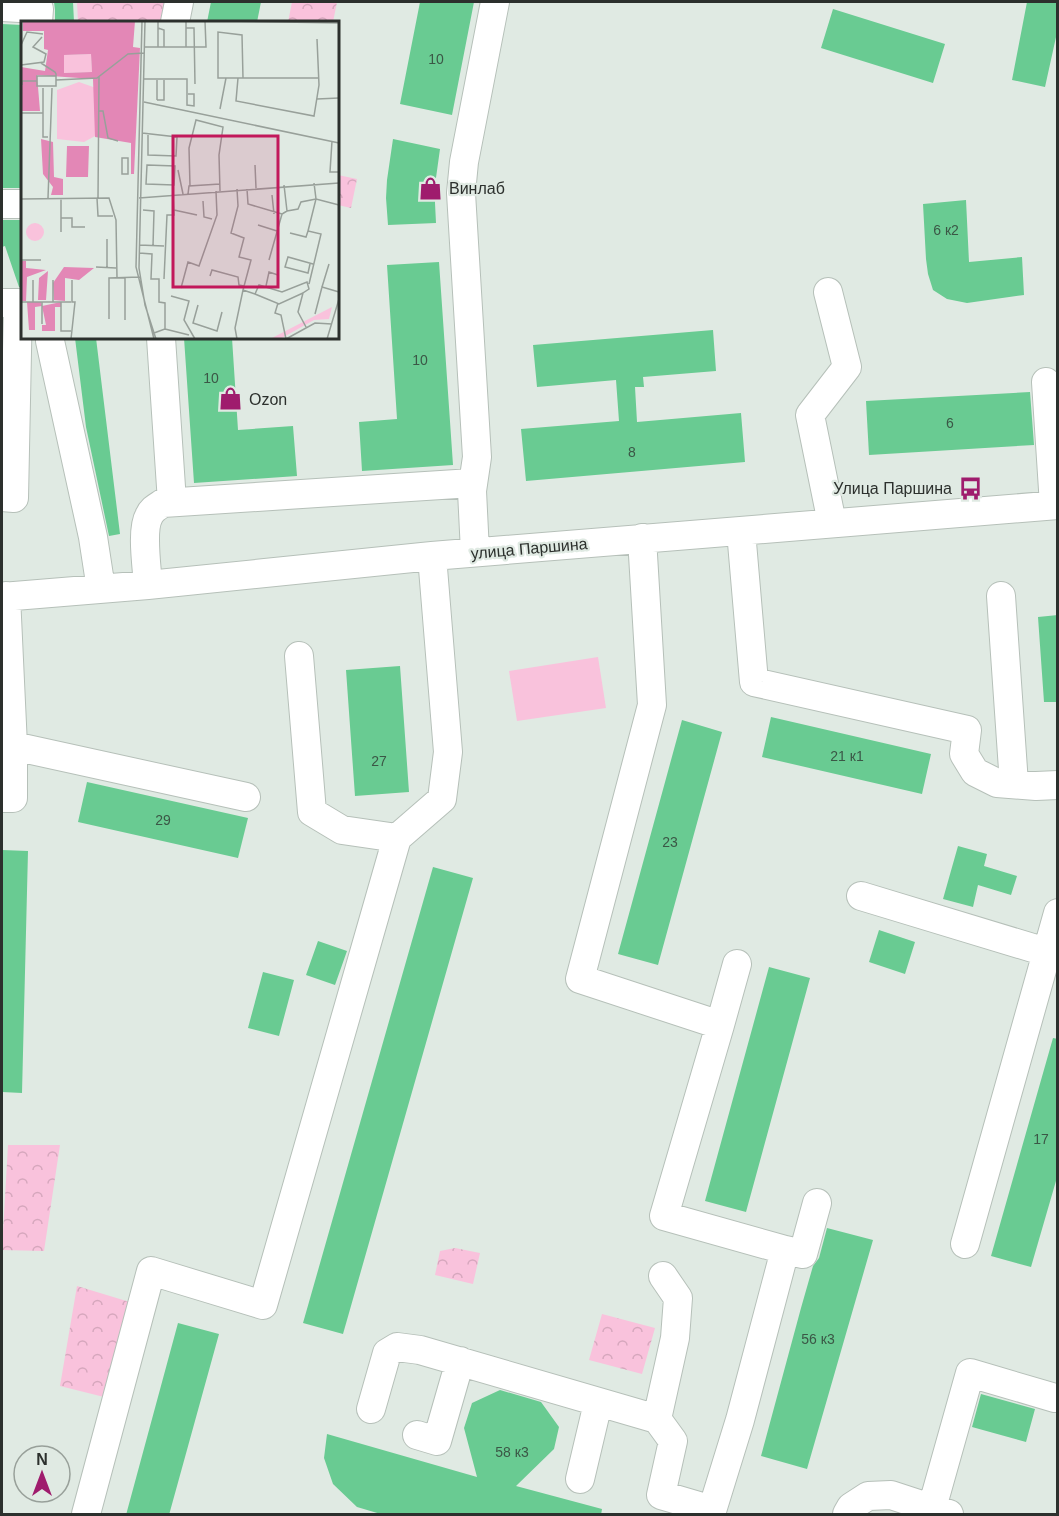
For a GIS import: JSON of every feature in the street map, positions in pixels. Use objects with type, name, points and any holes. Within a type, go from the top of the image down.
[{"type":"street","points":[[175,21],[179,2]]},
{"type":"street","points":[[475,552],[472,483],[477,457],[460,193],[495,2]]},
{"type":"street","points":[[2,7],[39,9],[38,21]]},
{"type":"street","points":[[2,204],[21,204]]},
{"type":"street","points":[[828,292],[847,367],[810,415],[832,524]]},
{"type":"street","points":[[2,303],[18,303],[15,498],[2,498]]},
{"type":"street","points":[[161,339],[172,502]]},
{"type":"street","points":[[50,341],[93,537],[101,589]]},
{"type":"street","points":[[1046,382],[1056,505]]},
{"type":"street","points":[[148,585],[146,522],[154,508],[163,503],[272,487],[388,479],[472,483]]},
{"type":"street","name":"улица Паршина","points":[[4,597],[475,552],[1056,505]]},
{"type":"street","points":[[741,531],[753,682],[966,730],[964,754],[975,772],[997,783],[1058,785]]},
{"type":"street","points":[[642,538],[652,705],[580,979],[720,1024]]},
{"type":"street","points":[[86,1515],[151,1271],[263,1305],[397,838],[441,800],[448,753],[432,556]]},
{"type":"street","points":[[1001,596],[1014,784]]},
{"type":"street","points":[[2,798],[13,798],[13,746],[4,597]]},
{"type":"street","points":[[299,656],[312,812],[342,830],[397,838]]},
{"type":"street","points":[[13,746],[246,797]]},
{"type":"street","points":[[861,896],[1046,952]]},
{"type":"street","points":[[965,1244],[1058,913]]},
{"type":"street","points":[[737,964],[664,1216],[803,1254],[817,1203]]},
{"type":"street","points":[[371,1409],[387,1353],[397,1347],[401,1361],[420,1350],[460,1361],[598,1403],[650,1422],[673,1441],[661,1495],[712,1512],[740,1420],[784,1250]]},
{"type":"street","points":[[650,1422],[675,1338],[678,1298],[663,1276]]},
{"type":"street","points":[[417,1435],[437,1441],[460,1361]]},
{"type":"street","points":[[847,1515],[851,1507],[868,1497],[891,1495],[942,1511],[970,1373],[1055,1398]]},
{"type":"street","points":[[580,1479],[598,1403]]},
{"type":"green space","points":[[77,2],[169,2],[164,21],[78,21]]},
{"type":"green space","points":[[292,2],[337,2],[333,21],[288,21]]},
{"type":"green space","points":[[339,175],[357,179],[351,208],[339,205]]},
{"type":"green space","points":[[598,657],[606,708],[517,721],[509,671]]},
{"type":"green space","points":[[8,1145],[60,1145],[44,1251],[2,1250]]},
{"type":"green space","points":[[455,1248],[480,1253],[473,1284],[435,1275],[440,1251]]},
{"type":"green space","points":[[77,1286],[133,1303],[108,1398],[60,1386]]},
{"type":"green space","points":[[602,1314],[655,1328],[642,1374],[589,1360]]},
{"type":"building","points":[[54,2],[73,2],[74,21],[55,21]]},
{"type":"building","points":[[211,2],[261,2],[257,21],[207,21]]},
{"type":"building","points":[[420,2],[474,2],[452,115],[400,104]]},
{"type":"building","points":[[1027,2],[1058,2],[1058,28],[1045,87],[1012,80]]},
{"type":"building","points":[[833,9],[945,44],[933,83],[821,48]]},
{"type":"building","points":[[2,24],[21,25],[20,188],[2,188]]},
{"type":"building","points":[[393,139],[440,149],[435,185],[436,223],[388,225],[387,180]]},
{"type":"building","points":[[966,200],[969,262],[1022,257],[1024,295],[967,303],[947,299],[933,290],[926,259],[923,204]]},
{"type":"building","points":[[2,220],[21,220],[21,288],[5,246],[2,247]]},
{"type":"building","points":[[439,262],[453,465],[362,471],[359,422],[397,419],[387,265]]},
{"type":"building","points":[[713,330],[716,371],[643,377],[644,387],[635,387],[637,422],[741,413],[745,462],[526,481],[521,429],[619,421],[616,380],[537,387],[533,345]]},
{"type":"building","points":[[75,339],[96,339],[120,534],[109,536],[86,427]]},
{"type":"building","points":[[184,339],[232,339],[238,430],[293,426],[297,476],[194,483]]},
{"type":"building","points":[[1030,392],[1034,445],[869,455],[866,401]]},
{"type":"building","points":[[1058,615],[1058,702],[1044,702],[1038,617]]},
{"type":"building","points":[[400,666],[409,792],[355,796],[346,670]]},
{"type":"building","points":[[771,717],[931,754],[922,794],[762,757]]},
{"type":"building","points":[[682,720],[722,732],[658,965],[618,954]]},
{"type":"building","points":[[87,782],[248,818],[238,858],[78,822]]},
{"type":"building","points":[[958,846],[987,854],[984,866],[1017,876],[1011,895],[978,885],[973,907],[943,899]]},
{"type":"building","points":[[2,850],[28,851],[22,1093],[2,1092]]},
{"type":"building","points":[[433,867],[473,878],[343,1334],[303,1323]]},
{"type":"building","points":[[879,930],[915,942],[905,974],[869,962]]},
{"type":"building","points":[[318,941],[347,951],[335,985],[306,975]]},
{"type":"building","points":[[769,967],[810,978],[746,1212],[705,1201]]},
{"type":"building","points":[[263,972],[294,980],[279,1036],[248,1028]]},
{"type":"building","points":[[1053,1038],[1058,1039],[1058,1174],[1031,1267],[991,1256]]},
{"type":"building","points":[[827,1228],[873,1240],[807,1469],[761,1456],[813,1266],[819,1258]]},
{"type":"building","points":[[178,1323],[219,1334],[169,1515],[126,1515]]},
{"type":"building","points":[[500,1390],[541,1402],[559,1427],[554,1449],[516,1486],[602,1509],[601,1515],[384,1515],[357,1507],[333,1484],[324,1458],[327,1434],[477,1477],[464,1428],[472,1403]]},
{"type":"building","points":[[981,1394],[1035,1409],[1026,1442],[972,1427]]},
{"type":"place","name":"Винлаб","points":[[431,188]]},
{"type":"place","name":"Ozon","points":[[231,399]]},
{"type":"place","name":"Улица Паршина","points":[[970,488]]}]
